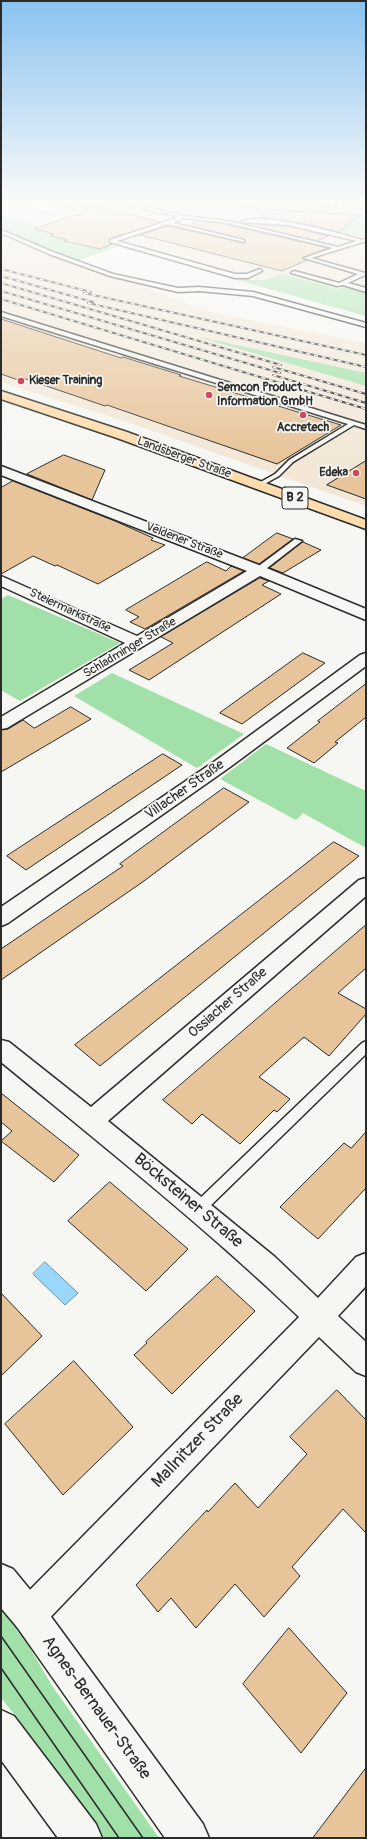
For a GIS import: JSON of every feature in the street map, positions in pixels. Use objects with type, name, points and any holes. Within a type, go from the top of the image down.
[{"type":"main road","name":"Landsberger Straße","points":[[1,395],[122,435],[366,525]]},
{"type":"main road","name":"Agnes-Bernauer-Straße","points":[[1,1581],[30,1615],[189,1838]]},
{"type":"main road","points":[[1,1729],[82,1838]]},
{"type":"street","name":"Veldener Straße","points":[[1,470],[259,570],[366,615]]},
{"type":"street","name":"Schladminger Straße","points":[[1,724],[259,570]]},
{"type":"street","name":"Steiermarkstraße","points":[[4,584],[138,643]]},
{"type":"street","name":"Villacher Straße","points":[[1,918],[224,763],[366,658]]},
{"type":"street","name":"Ossiacher Straße","points":[[91,1121],[366,885]]},
{"type":"street","name":"Böcksteiner Straße","points":[[1,1049],[91,1121],[265,1266],[366,1362]]},
{"type":"street","name":"Mallnitzer Straße","points":[[30,1615],[319,1317],[366,1266]]},
{"type":"lane","points":[[168,288],[178,290],[199,289],[253,294],[366,325]]},
{"type":"lane","points":[[1,314],[366,427]]},
{"type":"lane","points":[[260,485],[277,475],[291,461],[354,423]]},
{"type":"lane","points":[[259,570],[298,541]]},
{"type":"lane","points":[[198,1209],[366,1046]]},
{"type":"shaded area","points":[[1,288],[147,288],[206,311],[366,343],[366,506],[133,424],[1,382]]},
{"type":"shaded area","points":[[264,288],[366,288],[366,316]]},
{"type":"green space","points":[[265,288],[357,288],[366,290],[366,316]]},
{"type":"green space","points":[[195,336],[366,373],[366,386]]},
{"type":"green space","points":[[8,595],[120,643],[20,701],[1,690],[1,599]]},
{"type":"green space","points":[[112,673],[244,734],[197,768],[74,696]]},
{"type":"green space","points":[[266,744],[366,791],[366,848],[303,813],[296,820],[220,779]]},
{"type":"green space","points":[[3,1602],[51,1684],[159,1838],[99,1838],[19,1720],[1,1698],[1,1605]]},
{"type":"water","points":[[45,1262],[78,1293],[65,1305],[33,1274]]},
{"type":"building","points":[[1,319],[121,358],[123,357],[181,375],[179,376],[341,425],[277,464],[107,405],[105,406],[23,378],[18,380],[1,374]]},
{"type":"building","points":[[64,455],[105,470],[92,500],[27,474]]},
{"type":"building","name":"Edeka","points":[[366,461],[366,499],[327,485]]},
{"type":"building","points":[[13,481],[115,521],[153,538],[151,540],[165,545],[98,584],[57,565],[55,566],[33,556],[1,574],[1,488]]},
{"type":"building","points":[[277,533],[293,539],[259,564],[243,558]]},
{"type":"building","points":[[303,542],[321,550],[283,573],[270,568]]},
{"type":"building","points":[[207,562],[226,571],[231,566],[244,571],[145,629],[130,622],[139,617],[126,610]]},
{"type":"building","points":[[260,578],[269,581],[262,585],[281,594],[149,680],[129,670],[173,643],[161,637]]},
{"type":"building","points":[[303,653],[325,663],[242,724],[220,713]]},
{"type":"building","points":[[366,684],[366,717],[335,742],[338,743],[314,763],[287,748],[320,722],[318,721]]},
{"type":"building","points":[[71,707],[91,719],[1,772],[1,730],[8,729],[23,720],[34,728]]},
{"type":"building","points":[[163,754],[182,765],[26,870],[7,856]]},
{"type":"building","points":[[224,788],[249,802],[144,881],[1,980],[1,949],[123,866],[120,864]]},
{"type":"building","points":[[334,842],[359,856],[100,1066],[75,1045]]},
{"type":"building","points":[[366,925],[366,968],[338,993],[366,1009],[366,1014],[329,1056],[304,1037],[259,1077],[290,1099],[277,1112],[274,1110],[240,1144],[202,1114],[192,1124],[163,1100]]},
{"type":"building","points":[[1,1093],[79,1155],[54,1182],[1,1141],[12,1131],[1,1122]]},
{"type":"building","points":[[366,1132],[366,1188],[318,1239],[280,1207],[344,1143],[351,1148]]},
{"type":"building","points":[[110,1182],[188,1249],[146,1291],[68,1221]]},
{"type":"building","points":[[217,1276],[255,1311],[172,1394],[134,1355]]},
{"type":"building","points":[[1,1293],[42,1336],[1,1376]]},
{"type":"building","points":[[74,1361],[133,1427],[63,1495],[5,1424]]},
{"type":"building","points":[[337,1390],[366,1420],[366,1533],[343,1509],[292,1567],[300,1576],[264,1617],[235,1584],[196,1628],[171,1598],[158,1612],[136,1585],[207,1510],[208,1512],[235,1483],[258,1508],[307,1454],[290,1437]]},
{"type":"building","points":[[289,1628],[347,1693],[301,1753],[243,1684]]},
{"type":"building","points":[[366,1768],[366,1838],[313,1838]]},
{"type":"tram line","points":[[1,1636],[143,1838]]},
{"type":"tram line","points":[[1,1668],[119,1838]]},
{"type":"railway","points":[[17,288],[281,365]]},
{"type":"railway","points":[[43,288],[93,302]]},
{"type":"railway","points":[[75,288],[91,292]]},
{"type":"railway","points":[[1,291],[280,373]]},
{"type":"railway","points":[[84,293],[366,355]]},
{"type":"railway","points":[[1,299],[366,409]]},
{"type":"railway","points":[[88,303],[366,367]]},
{"type":"railway","points":[[273,367],[366,394]]},
{"type":"railway","points":[[273,375],[366,403]]},
{"type":"place","name":"Kieser Training","points":[[21,381]]},
{"type":"place","name":"Semcon Product Information GmbH","points":[[209,395]]},
{"type":"place","name":"Accretech","points":[[303,415]]},
{"type":"place","name":"Edeka","points":[[356,473]]}]
